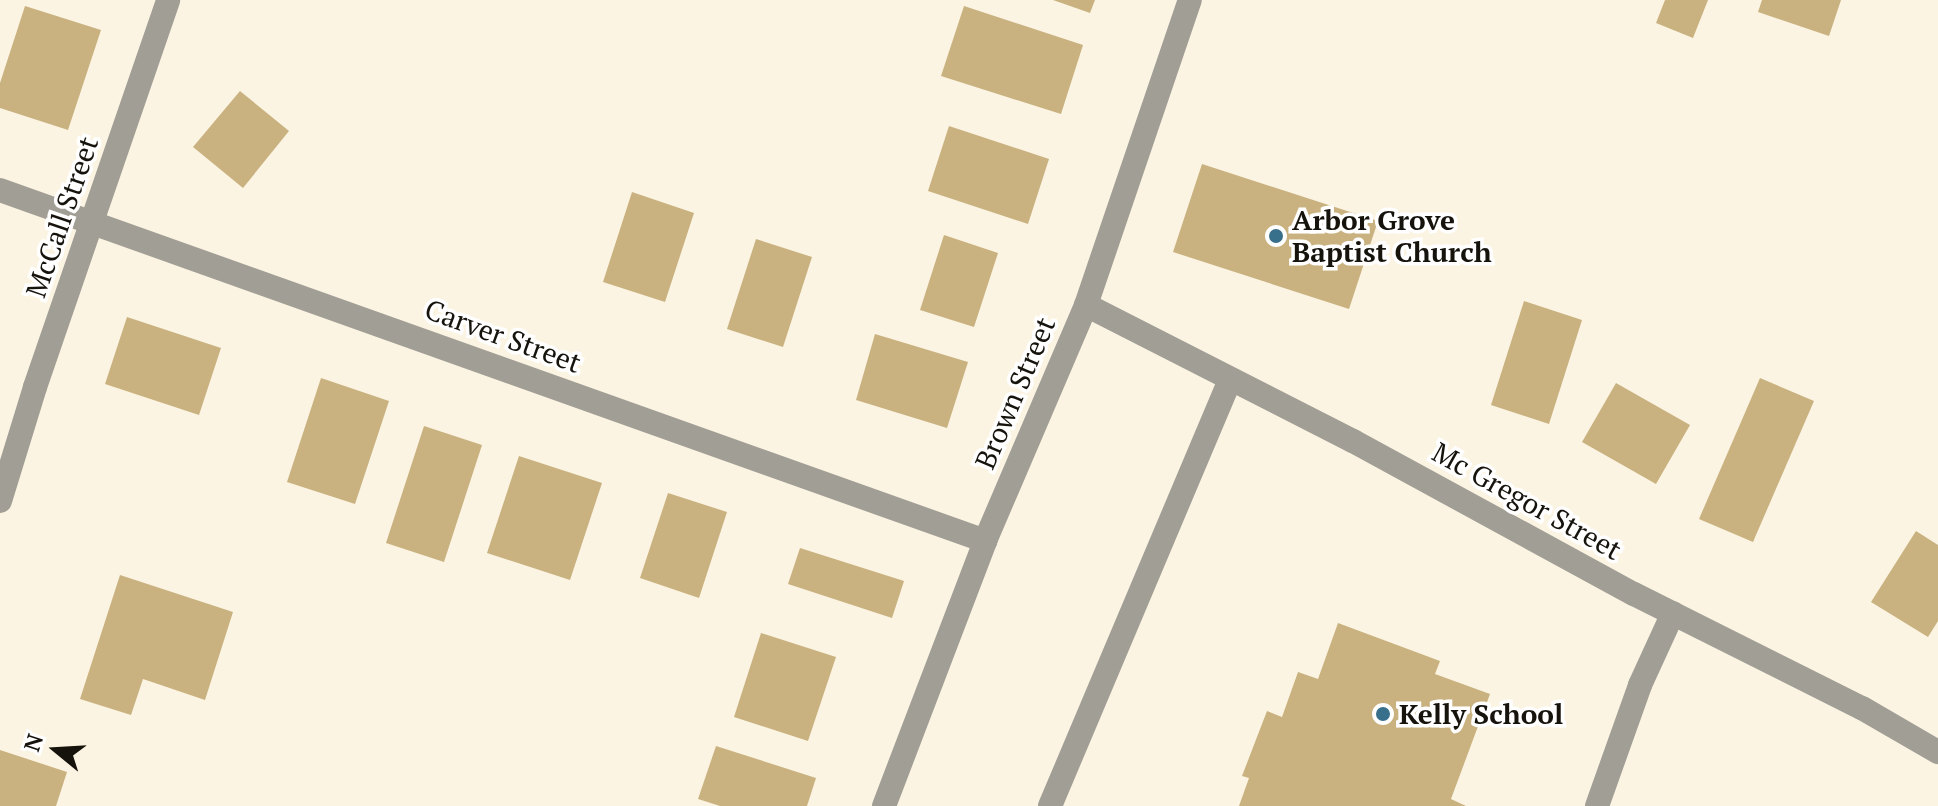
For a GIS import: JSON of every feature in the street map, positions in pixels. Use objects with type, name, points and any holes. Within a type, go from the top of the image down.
[{"type":"street","name":"McCall Street","points":[[0,501],[168,0]]},
{"type":"street","name":"Brown Street","points":[[884,806],[985,541],[1086,305],[1190,0]]},
{"type":"street","name":"Carver Street","points":[[0,190],[93,220],[985,541]]},
{"type":"street","name":"Mc Gregor Street","points":[[1086,305],[1673,613],[1862,708],[1938,752]]},
{"type":"street","points":[[1050,806],[1230,379]]},
{"type":"street","points":[[1597,806],[1640,685],[1673,613]]},
{"type":"building","points":[[1053,0],[1095,0],[1090,13]]},
{"type":"building","points":[[1665,0],[1708,0],[1693,38],[1656,23]]},
{"type":"building","points":[[1762,0],[1841,0],[1829,36],[1758,12]]},
{"type":"building","points":[[25,6],[101,30],[68,130],[0,108],[0,83]]},
{"type":"building","points":[[964,6],[1083,45],[1061,114],[941,76]]},
{"type":"building","points":[[240,91],[289,131],[243,188],[193,147]]},
{"type":"building","points":[[949,126],[1049,159],[1028,224],[928,191]]},
{"type":"building","name":"Arbor Grove Baptist Church","points":[[1202,164],[1378,221],[1349,309],[1173,252]]},
{"type":"building","points":[[632,192],[694,213],[665,302],[603,282]]},
{"type":"building","points":[[944,235],[998,253],[974,327],[920,310]]},
{"type":"building","points":[[756,239],[812,257],[783,347],[727,329]]},
{"type":"building","points":[[1524,301],[1582,320],[1549,424],[1491,405]]},
{"type":"building","points":[[127,317],[221,348],[199,415],[105,384]]},
{"type":"building","points":[[875,334],[968,362],[947,428],[856,400]]},
{"type":"building","points":[[321,378],[389,401],[355,504],[287,482]]},
{"type":"building","points":[[1760,378],[1814,401],[1753,542],[1699,519]]},
{"type":"building","points":[[1616,383],[1690,425],[1656,484],[1582,442]]},
{"type":"building","points":[[424,426],[482,445],[444,562],[386,543]]},
{"type":"building","points":[[519,456],[602,483],[570,580],[487,553]]},
{"type":"building","points":[[668,493],[727,512],[699,598],[640,578]]},
{"type":"building","points":[[1916,531],[1938,545],[1938,621],[1928,637],[1871,602]]},
{"type":"building","points":[[800,548],[904,581],[892,618],[788,584]]},
{"type":"building","points":[[120,575],[233,612],[205,700],[143,679],[131,715],[80,699]]},
{"type":"building","name":"Kelly School","points":[[1338,623],[1440,661],[1435,674],[1490,694],[1451,799],[1466,806],[1239,806],[1249,778],[1242,776],[1267,711],[1282,717],[1298,672],[1318,679]]},
{"type":"building","points":[[761,633],[836,657],[808,741],[734,717]]},
{"type":"building","points":[[716,746],[816,778],[807,806],[720,806],[698,799]]},
{"type":"building","points":[[0,750],[67,772],[56,806],[0,806]]},
{"type":"place","name":"Arbor Grove Baptist Church","points":[[1276,236]]},
{"type":"place","name":"Kelly School","points":[[1383,714]]}]
